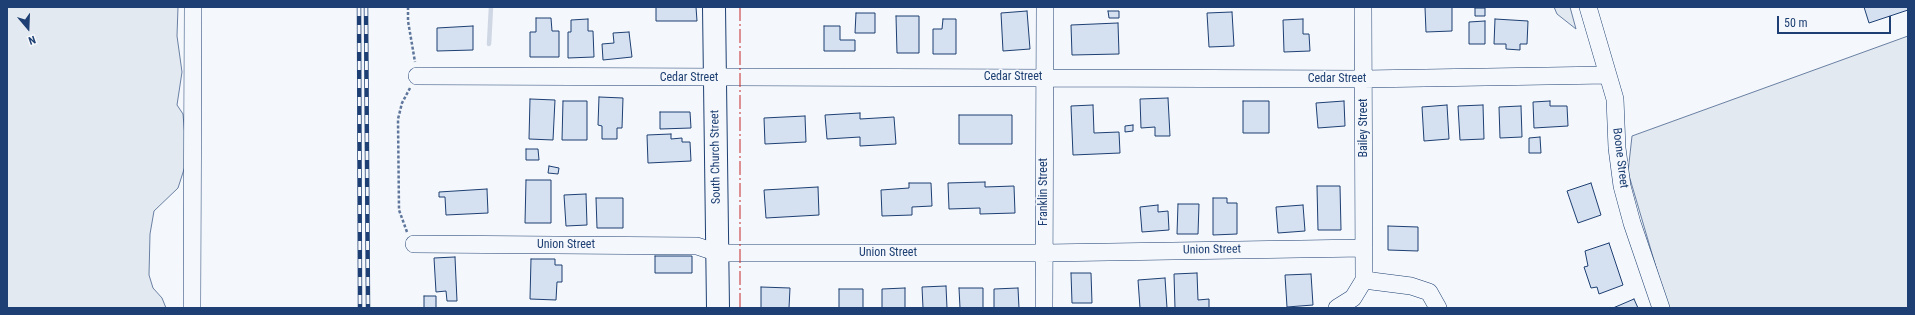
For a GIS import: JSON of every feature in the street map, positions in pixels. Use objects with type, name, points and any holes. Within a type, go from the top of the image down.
[{"type":"main road","name":"South Church Street","points":[[714,7],[718,308]]},
{"type":"street","points":[[192,308],[193,7]]},
{"type":"street","name":"Franklin Street","points":[[1044,308],[1045,253],[1043,77],[1045,7]]},
{"type":"street","name":"Bailey Street","points":[[1363,7],[1364,280]]},
{"type":"street","name":"Boone Street","points":[[1588,7],[1614,99],[1617,148],[1622,186],[1632,223],[1661,308]]},
{"type":"street","name":"Cedar Street","points":[[417,76],[1364,79],[1608,75]]},
{"type":"street","name":"Union Street","points":[[414,244],[697,246],[718,253],[1045,253],[1364,248]]},
{"type":"street","points":[[1337,308],[1353,298],[1364,280],[1417,288],[1429,292],[1438,308]]},
{"type":"path","points":[[408,7],[408,20],[417,76],[402,104],[398,119],[399,210],[405,228],[414,244]]},
{"type":"shaded area","points":[[7,7],[178,7],[177,36],[182,72],[177,105],[183,114],[187,160],[178,188],[154,211],[150,234],[149,275],[153,288],[162,298],[166,308],[7,308]]},
{"type":"shaded area","points":[[1554,7],[1570,7],[1576,29],[1557,14]]},
{"type":"shaded area","points":[[1908,36],[1908,308],[1668,308],[1628,172],[1632,136]]},
{"type":"building","points":[[656,7],[696,7],[697,21],[656,21]]},
{"type":"building","points":[[1425,7],[1452,7],[1452,31],[1426,32]]},
{"type":"building","points":[[1864,7],[1908,7],[1908,10],[1869,23]]},
{"type":"building","points":[[1475,8],[1485,8],[1485,16],[1475,16]]},
{"type":"building","points":[[1027,11],[1030,49],[1003,51],[1001,13]]},
{"type":"building","points":[[1108,11],[1119,11],[1119,18],[1109,18]]},
{"type":"building","points":[[1232,12],[1234,46],[1209,47],[1207,13]]},
{"type":"building","points":[[856,13],[875,13],[875,33],[855,33]]},
{"type":"building","points":[[896,16],[919,16],[919,53],[897,53]]},
{"type":"building","points":[[536,18],[551,18],[552,31],[559,31],[559,57],[530,57],[530,32],[536,32]]},
{"type":"building","points":[[588,19],[588,31],[593,31],[594,57],[568,58],[568,32],[571,32],[571,20]]},
{"type":"building","points":[[943,19],[956,19],[956,54],[933,54],[933,29],[942,29]]},
{"type":"building","points":[[1303,19],[1303,34],[1309,34],[1310,51],[1284,52],[1283,20]]},
{"type":"building","points":[[1495,19],[1528,21],[1527,44],[1520,44],[1520,50],[1506,49],[1506,44],[1494,44]]},
{"type":"building","points":[[1485,21],[1485,44],[1469,44],[1469,22]]},
{"type":"building","points":[[1118,23],[1119,54],[1072,55],[1071,25]]},
{"type":"building","points":[[473,26],[473,50],[437,51],[437,28]]},
{"type":"building","points":[[824,26],[840,26],[840,40],[855,40],[855,51],[824,51]]},
{"type":"building","points":[[629,32],[632,57],[603,60],[602,44],[614,43],[613,33]]},
{"type":"building","points":[[599,97],[623,98],[622,128],[617,128],[617,139],[602,139],[602,126],[598,125]]},
{"type":"building","points":[[1168,98],[1170,136],[1155,136],[1155,127],[1141,128],[1140,99]]},
{"type":"building","points":[[530,99],[555,100],[553,140],[529,139]]},
{"type":"building","points":[[563,101],[587,101],[587,140],[562,140]]},
{"type":"building","points":[[1243,101],[1269,101],[1269,133],[1243,133]]},
{"type":"building","points":[[1344,101],[1345,126],[1318,128],[1316,103]]},
{"type":"building","points":[[1550,101],[1550,106],[1567,106],[1568,126],[1534,128],[1533,102]]},
{"type":"building","points":[[1093,105],[1094,133],[1119,132],[1120,153],[1073,155],[1071,106]]},
{"type":"building","points":[[1447,105],[1449,139],[1424,141],[1422,107]]},
{"type":"building","points":[[1483,105],[1484,139],[1460,140],[1458,106]]},
{"type":"building","points":[[1521,106],[1522,137],[1500,138],[1499,107]]},
{"type":"building","points":[[660,112],[690,112],[691,128],[660,129]]},
{"type":"building","points":[[860,113],[860,119],[894,117],[896,144],[860,146],[860,137],[827,139],[825,115]]},
{"type":"building","points":[[959,115],[1012,115],[1012,144],[959,144]]},
{"type":"building","points":[[805,116],[806,142],[765,144],[764,118]]},
{"type":"building","points":[[1133,125],[1133,131],[1125,132],[1125,126]]},
{"type":"building","points":[[671,134],[671,139],[682,138],[682,142],[690,142],[691,161],[648,163],[647,135]]},
{"type":"building","points":[[1540,137],[1541,153],[1529,153],[1529,138]]},
{"type":"building","points":[[526,149],[538,149],[539,160],[526,160]]},
{"type":"building","points":[[549,166],[559,168],[558,174],[548,173]]},
{"type":"building","points":[[526,180],[551,180],[551,223],[525,223]]},
{"type":"building","points":[[985,182],[985,187],[1014,186],[1015,213],[980,214],[980,208],[949,209],[948,183]]},
{"type":"building","points":[[909,183],[931,183],[932,206],[912,207],[912,215],[882,216],[881,190],[909,188]]},
{"type":"building","points":[[1591,183],[1601,215],[1578,223],[1567,191]]},
{"type":"building","points":[[1317,186],[1340,186],[1341,230],[1318,230]]},
{"type":"building","points":[[818,187],[819,215],[766,218],[764,190]]},
{"type":"building","points":[[487,189],[488,213],[446,215],[445,197],[439,197],[439,192]]},
{"type":"building","points":[[586,194],[587,225],[566,226],[564,195]]},
{"type":"building","points":[[596,198],[623,198],[623,228],[597,228]]},
{"type":"building","points":[[1213,198],[1227,198],[1227,203],[1237,203],[1237,234],[1213,235]]},
{"type":"building","points":[[1178,204],[1199,204],[1198,234],[1177,234]]},
{"type":"building","points":[[1158,205],[1158,212],[1168,211],[1169,230],[1142,232],[1140,207]]},
{"type":"building","points":[[1303,205],[1305,231],[1278,233],[1276,207]]},
{"type":"building","points":[[1388,226],[1418,227],[1418,251],[1388,250]]},
{"type":"building","points":[[1609,243],[1623,285],[1599,294],[1597,287],[1591,288],[1584,267],[1588,266],[1585,251]]},
{"type":"building","points":[[655,256],[692,256],[692,273],[655,273]]},
{"type":"building","points":[[455,257],[457,301],[447,301],[446,291],[436,292],[434,258]]},
{"type":"building","points":[[531,259],[555,259],[555,265],[562,265],[562,282],[557,282],[556,300],[530,299]]},
{"type":"building","points":[[1071,273],[1091,273],[1092,303],[1072,303]]},
{"type":"building","points":[[1197,273],[1198,300],[1209,299],[1209,308],[1175,308],[1174,274]]},
{"type":"building","points":[[1311,274],[1313,305],[1287,307],[1285,275]]},
{"type":"building","points":[[1165,278],[1167,308],[1140,308],[1138,280]]},
{"type":"building","points":[[946,286],[947,308],[923,308],[922,287]]},
{"type":"building","points":[[761,287],[790,288],[789,308],[761,308]]},
{"type":"building","points":[[905,288],[905,308],[882,308],[882,289]]},
{"type":"building","points":[[959,288],[983,288],[983,308],[960,308]]},
{"type":"building","points":[[1018,288],[1019,308],[994,308],[994,289]]},
{"type":"building","points":[[839,289],[863,289],[863,308],[839,308]]},
{"type":"building","points":[[424,296],[436,296],[436,308],[424,308]]},
{"type":"building","points":[[1634,299],[1638,308],[1613,308]]},
{"type":"waterway","points":[[489,44],[491,7]]},
{"type":"railway","points":[[359,7],[360,308]]},
{"type":"railway","points":[[366,7],[368,308]]},
{"type":"power","points":[[740,7],[740,308]]}]
